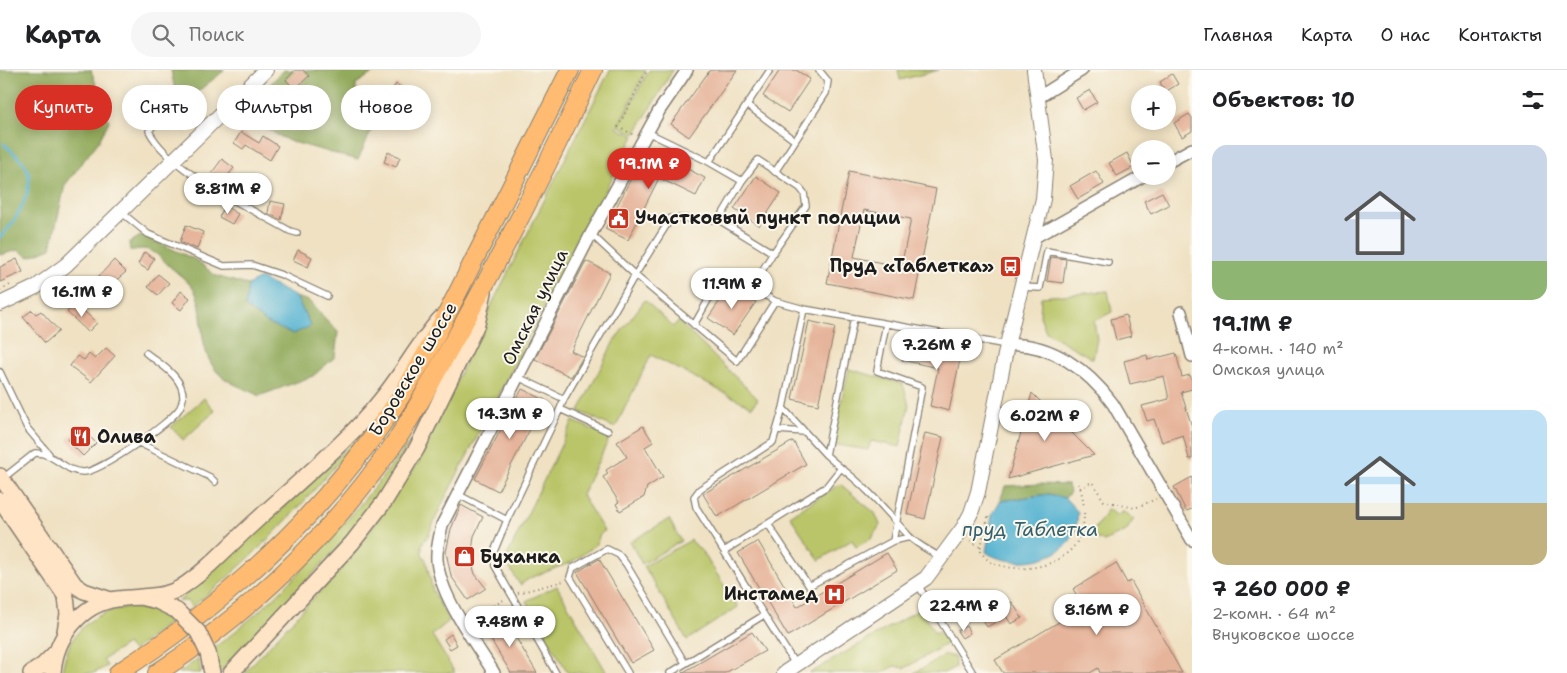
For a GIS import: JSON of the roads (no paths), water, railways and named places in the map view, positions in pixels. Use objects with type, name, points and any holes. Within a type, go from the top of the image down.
[{"type":"main road","name":"Боровское шоссе","points":[[118,673],[148,654],[224,597],[280,545],[329,492],[392,410],[452,304],[570,70]]},
{"type":"main road","name":"Боровское шоссе","points":[[157,673],[238,615],[276,581],[334,520],[394,444],[418,405],[486,282],[550,160],[593,70]]},
{"type":"main road","points":[[231,673],[352,543],[392,490],[417,448],[477,324],[486,282]]},
{"type":"main road","points":[[1,477],[75,586],[111,600],[142,598],[172,591],[187,583],[356,427],[385,395],[426,334],[452,304]]},
{"type":"main road","points":[[0,500],[66,597],[68,614],[57,651],[53,673]]},
{"type":"main road","points":[[142,598],[157,601],[177,612],[198,632],[208,653],[212,673]]},
{"type":"main road","points":[[63,634],[78,618],[111,600]]},
{"type":"main road","points":[[31,673],[42,666],[57,651]]},
{"type":"street","points":[[0,304],[36,287],[66,265],[266,70]]},
{"type":"street","name":"Омская улица","points":[[494,673],[451,602],[442,580],[437,559],[442,525],[520,378],[559,295],[647,132],[687,70]]},
{"type":"street","points":[[784,673],[918,585],[942,559],[963,528],[975,503],[1007,346],[1043,199],[1046,166],[1039,97],[1034,70]]},
{"type":"street","points":[[1039,97],[1082,70]]},
{"type":"street","points":[[1176,157],[1192,148]]},
{"type":"street","points":[[1035,237],[1131,183]]},
{"type":"street","points":[[1181,312],[1192,356]]},
{"type":"street","points":[[1007,346],[1025,344],[1052,354],[1084,371],[1098,384],[1113,404],[1192,540]]},
{"type":"lane","points":[[709,162],[769,70]]},
{"type":"lane","points":[[775,172],[826,93],[828,81],[819,70]]},
{"type":"lane","points":[[747,105],[794,140]]},
{"type":"lane","points":[[150,130],[174,159],[195,178],[290,231],[297,233]]},
{"type":"lane","points":[[647,132],[709,162],[742,181]]},
{"type":"lane","points":[[720,220],[742,181],[758,160],[800,188],[804,193],[806,206],[752,287]]},
{"type":"lane","points":[[121,212],[148,234],[224,266],[252,265],[282,275],[327,296]]},
{"type":"lane","points":[[556,673],[495,566],[493,554],[564,399],[635,275],[671,218],[720,220],[773,253]]},
{"type":"lane","points":[[592,234],[635,275],[737,361],[775,301]]},
{"type":"lane","points":[[1022,287],[1040,288],[1048,252],[1108,262]]},
{"type":"lane","points":[[694,325],[724,272],[775,301],[804,309],[1007,346]]},
{"type":"lane","points":[[796,666],[696,507],[694,497],[700,489],[773,442],[778,430],[804,309]]},
{"type":"lane","points":[[826,455],[854,318]]},
{"type":"lane","points":[[886,324],[877,371],[922,387],[893,541]]},
{"type":"lane","points":[[1,477],[36,453],[52,458],[74,471],[84,472],[104,465],[177,412],[183,398],[178,381],[146,353]]},
{"type":"lane","points":[[0,372],[27,428],[52,458]]},
{"type":"lane","points":[[520,378],[564,399]]},
{"type":"lane","points":[[782,408],[826,455],[853,476],[897,520],[910,537],[942,559]]},
{"type":"lane","points":[[560,409],[608,431]]},
{"type":"lane","points":[[778,430],[804,432]]},
{"type":"lane","points":[[137,442],[210,477],[215,482]]},
{"type":"lane","points":[[724,551],[826,487],[841,468]]},
{"type":"lane","points":[[457,494],[507,520]]},
{"type":"lane","points":[[768,524],[809,586],[893,541],[910,537]]},
{"type":"lane","points":[[628,673],[570,577],[573,568],[607,549],[619,555],[626,564],[685,663]]},
{"type":"lane","points":[[918,585],[973,673]]},
{"type":"lane","points":[[670,673],[764,615]]},
{"type":"water","points":[[260,278],[296,297],[311,326],[293,334],[267,323],[245,307],[248,285]]},
{"type":"water","name":"пруд Таблетка","points":[[1049,494],[1065,498],[1078,512],[1076,529],[1069,542],[1060,550],[1035,560],[1008,560],[986,552],[992,515],[1000,501]]},
{"type":"waterway","points":[[0,237],[18,214],[27,194],[29,184],[29,175],[26,167],[4,144]]},
{"type":"place","name":"Участковый пункт полиции","points":[[619,218]]},
{"type":"place","name":"Пруд «Таблетка»","points":[[1010,266]]},
{"type":"place","name":"Олива","points":[[81,437]]},
{"type":"place","name":"Буханка","points":[[464,557]]},
{"type":"place","name":"Инстамед","points":[[834,594]]}]
